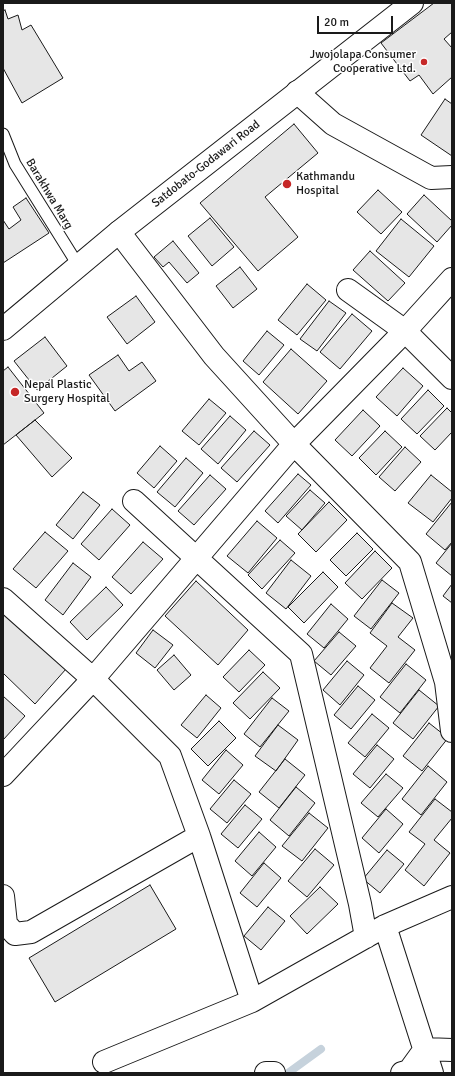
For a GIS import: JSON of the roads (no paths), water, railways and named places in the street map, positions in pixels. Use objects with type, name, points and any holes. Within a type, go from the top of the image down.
[{"type":"street","name":"Satdobato-Godawari Road","points":[[3,329],[119,232],[412,3]]},
{"type":"street","points":[[297,92],[333,124],[347,132],[431,178],[452,177]]},
{"type":"street","points":[[119,232],[214,356],[294,444],[410,562],[446,682],[452,731]]},
{"type":"street","points":[[3,775],[93,679],[294,444],[406,330],[452,278]]},
{"type":"street","points":[[348,290],[406,330],[452,378]]},
{"type":"street","points":[[134,502],[301,654],[360,904],[376,931],[425,1049],[432,1073]]},
{"type":"street","points":[[3,599],[93,679],[170,756],[199,836],[252,1001]]},
{"type":"street","points":[[3,896],[6,924],[16,934],[31,932],[199,836]]},
{"type":"street","points":[[104,1062],[252,1001],[376,931],[452,897]]},
{"type":"street","points":[[425,1049],[452,1050]]},
{"type":"street","points":[[402,1073],[409,1071],[425,1049]]},
{"type":"street","points":[[266,1073],[274,1073]]},
{"type":"lane","name":"Barakhwa Marg","points":[[3,134],[16,164],[78,265]]},
{"type":"waterway","points":[[288,1073],[321,1049]]},
{"type":"place","name":"Jwojolapa Consumer Cooperative Ltd.","points":[[424,62]]},
{"type":"place","name":"Kathmandu Hospital","points":[[287,184]]},
{"type":"place","name":"Nepal Plastic Surgery Hospital","points":[[15,392]]}]
